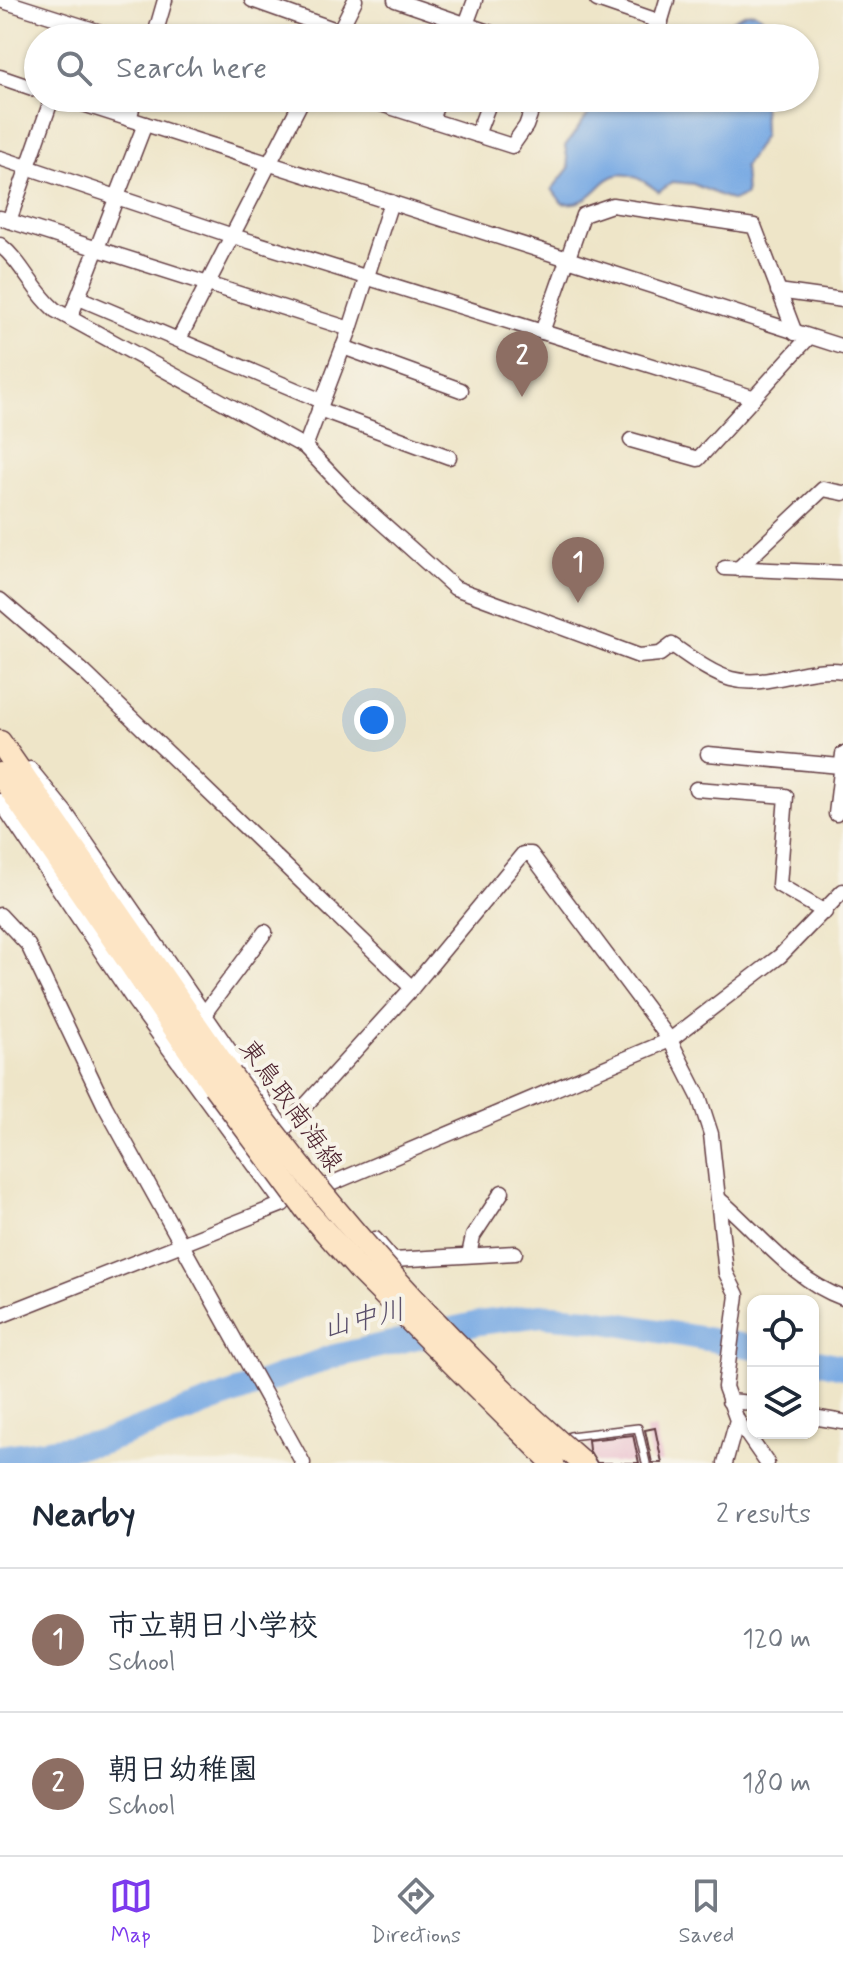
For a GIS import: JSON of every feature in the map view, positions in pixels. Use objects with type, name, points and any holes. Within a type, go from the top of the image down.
[{"type":"main road","name":"東鳥取南海線","points":[[0,739],[307,1211],[439,1353],[553,1463]]},
{"type":"main road","name":"東鳥取南海線","points":[[0,774],[222,1080],[375,1259],[583,1463]]},
{"type":"street","points":[[0,0],[75,24]]},
{"type":"street","points":[[158,24],[165,0]]},
{"type":"street","points":[[252,0],[313,24]]},
{"type":"street","points":[[343,24],[355,0]]},
{"type":"street","points":[[395,0],[448,24]]},
{"type":"street","points":[[466,24],[475,0]]},
{"type":"street","points":[[597,0],[661,22]]},
{"type":"street","points":[[659,24],[667,0]]},
{"type":"street","points":[[0,77],[24,85]]},
{"type":"street","points":[[47,112],[5,219],[350,329]]},
{"type":"street","points":[[107,112],[843,347]]},
{"type":"street","points":[[129,119],[131,112]]},
{"type":"street","points":[[179,339],[295,112]]},
{"type":"street","points":[[406,112],[512,146],[526,126],[531,112]]},
{"type":"street","points":[[431,120],[434,112]]},
{"type":"street","points":[[477,135],[486,112]]},
{"type":"street","points":[[70,318],[98,248],[114,196],[145,124]]},
{"type":"street","points":[[0,158],[233,236],[752,397]]},
{"type":"street","points":[[305,447],[350,329],[391,202]]},
{"type":"street","points":[[542,332],[583,215],[612,205],[754,226],[778,291],[802,335]]},
{"type":"street","points":[[0,245],[22,267],[39,296],[70,318],[305,447],[351,495],[455,588],[639,656],[660,654],[672,645],[733,680],[757,681],[809,671],[843,671]]},
{"type":"street","points":[[778,291],[843,300]]},
{"type":"street","points":[[79,298],[179,339],[321,405],[449,457]]},
{"type":"street","points":[[631,440],[698,459],[802,335]]},
{"type":"street","points":[[343,347],[461,390]]},
{"type":"street","points":[[843,493],[823,489],[731,569],[843,573]]},
{"type":"street","points":[[0,600],[85,673],[412,988]]},
{"type":"street","points":[[0,739],[65,812],[326,1185],[393,1260],[515,1253]]},
{"type":"street","points":[[708,754],[841,760],[836,814]]},
{"type":"street","points":[[696,789],[786,796],[779,885],[825,912]]},
{"type":"street","points":[[0,801],[135,1002],[283,1204]]},
{"type":"street","points":[[284,1129],[412,988],[523,854],[531,854],[670,1040],[699,1097],[711,1134],[726,1273],[737,1295],[726,1375],[729,1401],[737,1420],[767,1463]]},
{"type":"street","points":[[0,1316],[283,1204],[670,1040],[780,956],[843,891]]},
{"type":"street","points":[[0,915],[28,945],[105,1106],[303,1463]]},
{"type":"street","points":[[204,1014],[265,932]]},
{"type":"street","points":[[469,1255],[473,1236],[502,1192]]},
{"type":"street","points":[[720,1200],[756,1230],[793,1270],[818,1288],[843,1298]]},
{"type":"street","points":[[729,1401],[747,1402]]},
{"type":"street","points":[[819,1418],[843,1422]]},
{"type":"street","points":[[725,1463],[737,1420]]},
{"type":"lane","points":[[570,1436],[638,1428],[646,1463]]},
{"type":"water","points":[[754,12],[762,17],[764,24],[725,24],[745,13]]},
{"type":"water","points":[[590,112],[763,112],[764,135],[744,167],[746,195],[733,201],[693,184],[673,182],[659,192],[625,174],[614,176],[576,203],[562,203],[552,189],[569,168],[565,146]]},
{"type":"building","points":[[655,1428],[662,1463],[652,1463],[645,1430]]},
{"type":"building","points":[[633,1435],[639,1463],[597,1463],[589,1450],[588,1440]]},
{"type":"waterway","name":"山中川","points":[[0,1457],[104,1442],[331,1357],[479,1323],[541,1315],[588,1319],[747,1346]]},
{"type":"waterway","name":"山中川","points":[[819,1361],[843,1367]]},
{"type":"place","name":"朝日幼稚園","points":[[522,397]]},
{"type":"place","name":"市立朝日小学校","points":[[578,603]]}]
